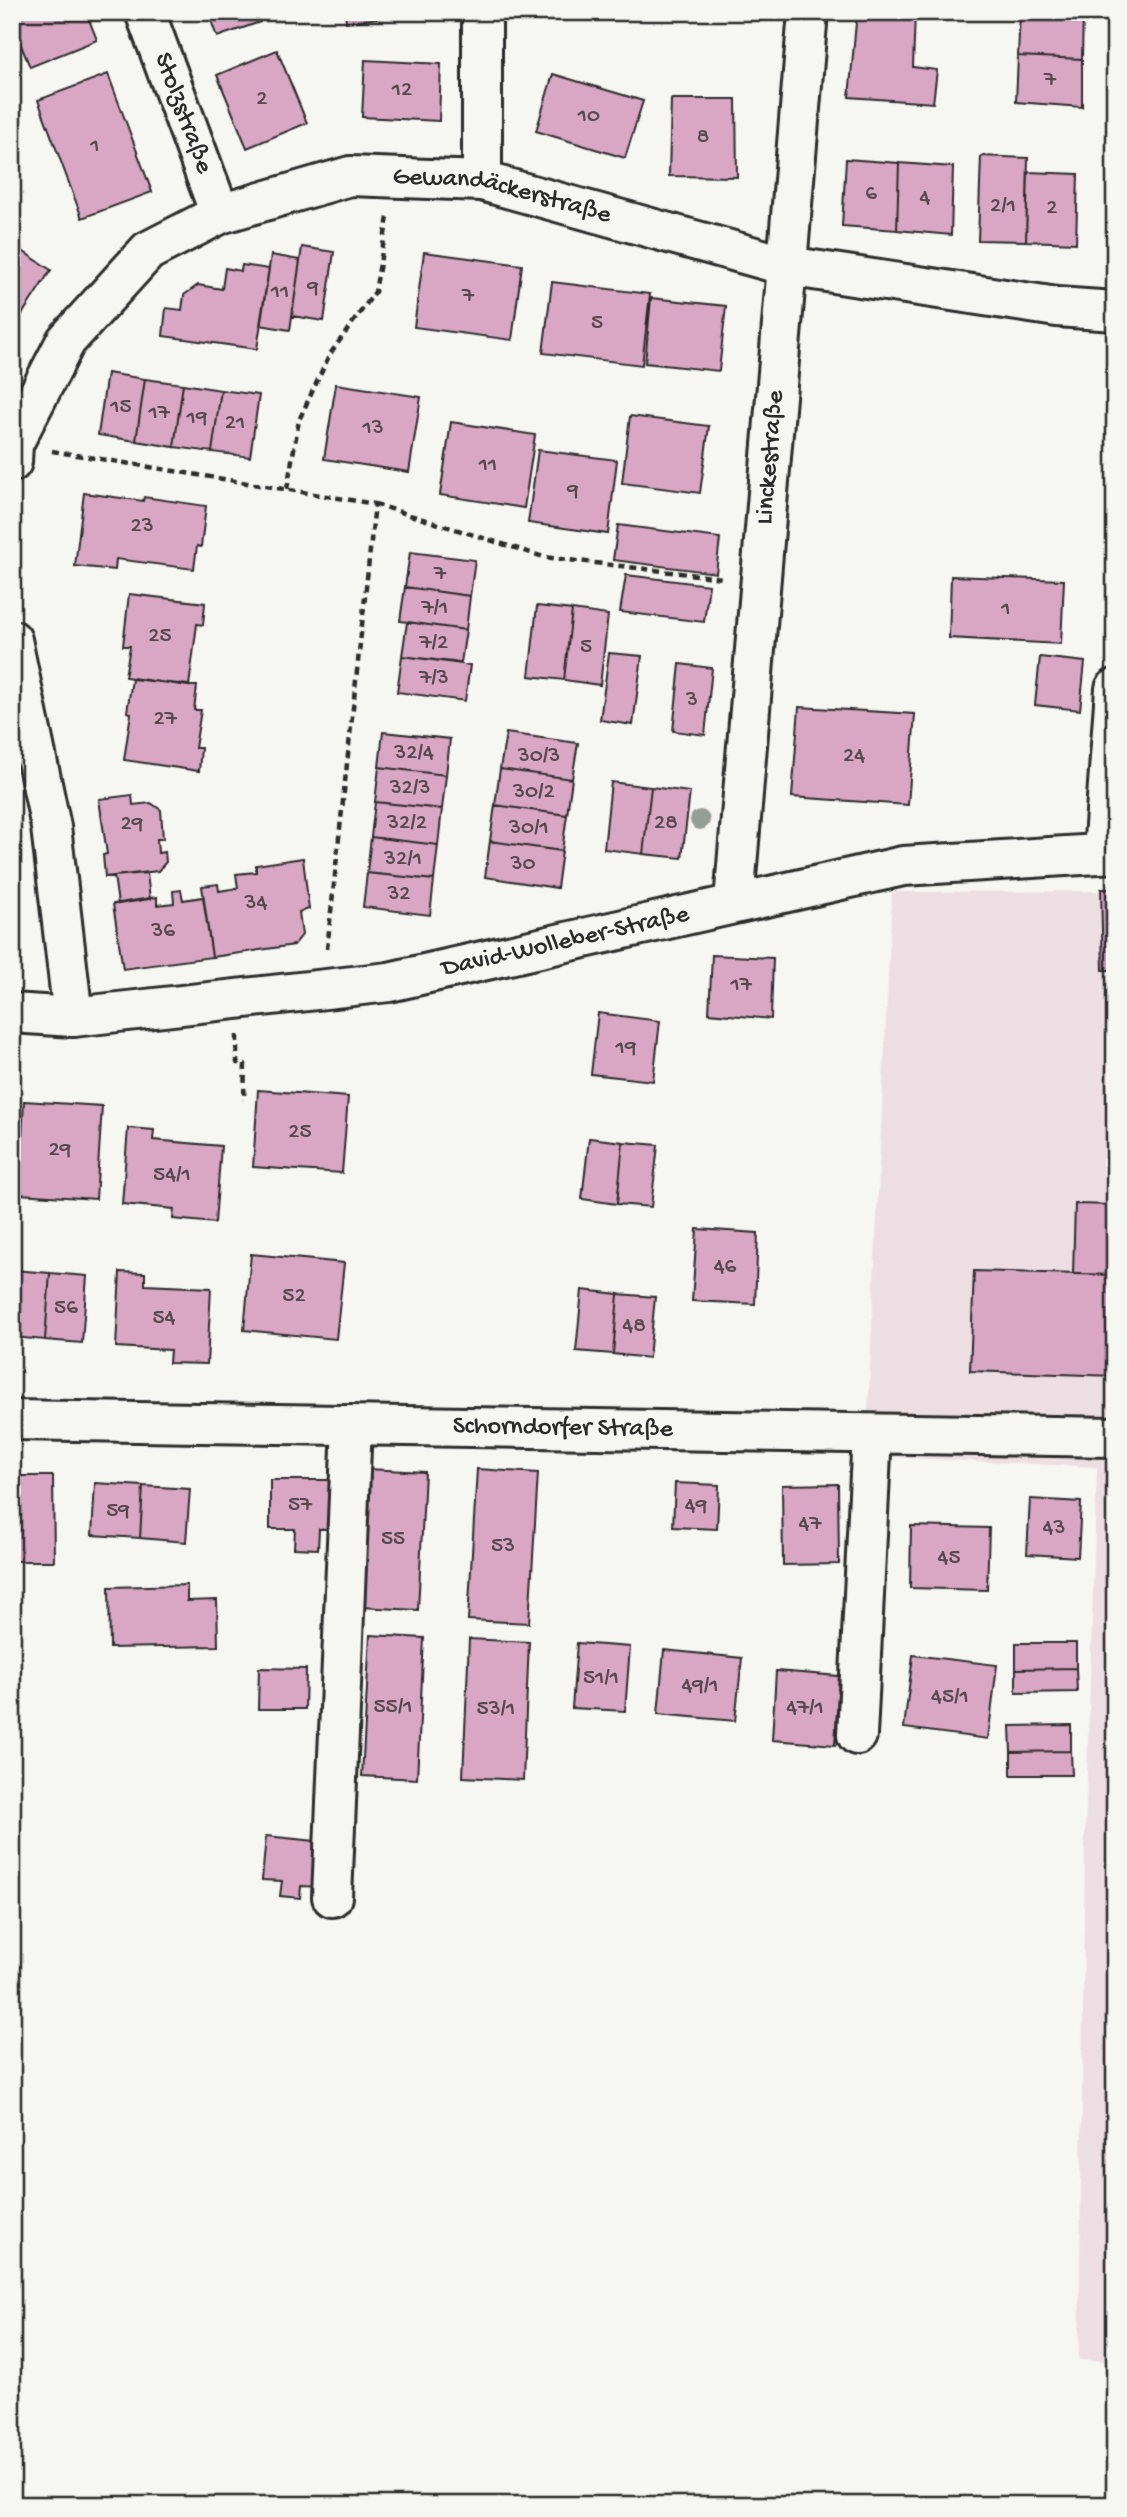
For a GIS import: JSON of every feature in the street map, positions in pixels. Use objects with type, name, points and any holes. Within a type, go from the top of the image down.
[{"type":"street","name":"Stolzstraße","points":[[145,12],[220,214]]},
{"type":"street","points":[[482,12],[482,181]]},
{"type":"street","name":"Linckestraße","points":[[734,902],[808,12]]},
{"type":"street","name":"Gewandäckerstraße","points":[[13,453],[66,341],[148,251],[220,214],[350,176],[482,181],[787,266],[1057,307],[1115,311]]},
{"type":"street","points":[[12,640],[51,827],[73,1017]]},
{"type":"street","points":[[1109,853],[1115,689]]},
{"type":"street","name":"David-Wolleber-Straße","points":[[12,1013],[73,1017],[389,982],[903,866],[1109,853]]},
{"type":"street","name":"Schorndorfer Straße","points":[[12,1420],[1115,1437]]},
{"type":"street","points":[[332,1897],[352,1425]]},
{"type":"street","points":[[857,1735],[872,1434]]},
{"type":"path","points":[[287,489],[299,420],[330,354],[375,292],[394,178]]},
{"type":"path","points":[[13,453],[287,489],[375,504],[544,557],[761,582]]},
{"type":"path","points":[[323,988],[375,504]]},
{"type":"path","points":[[237,1063],[244,1064],[244,1100]]},
{"type":"shaded area","points":[[1115,891],[1115,2361],[1079,2360],[1085,1836],[1097,1467],[866,1456],[892,892]]},
{"type":"building","points":[[12,12],[86,12],[97,40],[30,67],[12,24]]},
{"type":"building","points":[[208,12],[257,12],[260,22],[217,37]]},
{"type":"building","points":[[345,12],[422,12],[422,13],[346,22]]},
{"type":"building","points":[[857,12],[915,12],[913,67],[937,70],[933,103],[849,97]]},
{"type":"building","points":[[1020,12],[1083,12],[1082,59],[1018,56]]},
{"type":"building","points":[[277,50],[307,123],[247,148],[217,75]]},
{"type":"building","points":[[1018,56],[1082,59],[1082,107],[1016,102]]},
{"type":"building","points":[[365,60],[441,64],[439,121],[362,117]]},
{"type":"building","points":[[108,74],[152,192],[82,218],[38,100]]},
{"type":"building","points":[[553,74],[643,101],[625,158],[536,131]]},
{"type":"building","points":[[671,99],[736,99],[737,177],[669,176]]},
{"type":"building","points":[[981,156],[1028,158],[1026,241],[978,240]]},
{"type":"building","points":[[846,159],[899,163],[897,230],[842,226]]},
{"type":"building","points":[[899,163],[953,167],[951,235],[897,230]]},
{"type":"building","points":[[1028,172],[1078,174],[1076,243],[1026,241]]},
{"type":"building","points":[[12,244],[51,270],[13,328],[12,328]]},
{"type":"building","points":[[302,247],[334,252],[324,321],[292,316]]},
{"type":"building","points":[[424,252],[522,265],[512,340],[414,327]]},
{"type":"building","points":[[271,255],[300,260],[290,330],[260,325]]},
{"type":"building","points":[[242,265],[269,269],[257,349],[163,336],[166,308],[182,310],[184,295],[198,285],[222,289],[225,268],[241,271]]},
{"type":"building","points":[[552,282],[650,294],[642,365],[543,353]]},
{"type":"building","points":[[651,298],[726,306],[719,371],[645,363]]},
{"type":"building","points":[[107,373],[145,379],[136,441],[98,435]]},
{"type":"building","points":[[145,379],[183,384],[174,447],[136,441]]},
{"type":"building","points":[[183,384],[221,390],[212,452],[174,447]]},
{"type":"building","points":[[336,384],[421,397],[409,472],[324,459]]},
{"type":"building","points":[[221,390],[259,395],[250,457],[212,452]]},
{"type":"building","points":[[630,416],[709,426],[700,493],[622,483]]},
{"type":"building","points":[[451,422],[535,435],[524,508],[440,495]]},
{"type":"building","points":[[538,450],[617,460],[608,534],[528,523]]},
{"type":"building","points":[[84,493],[143,501],[144,497],[206,506],[201,547],[197,546],[194,569],[116,559],[115,570],[75,566]]},
{"type":"building","points":[[618,525],[720,538],[716,573],[613,560]]},
{"type":"building","points":[[410,552],[475,560],[470,596],[405,587]]},
{"type":"building","points":[[626,575],[709,585],[704,622],[620,612]]},
{"type":"building","points":[[951,576],[1064,580],[1061,644],[949,638]]},
{"type":"building","points":[[405,587],[470,596],[466,630],[400,621]]},
{"type":"building","points":[[129,594],[205,603],[203,625],[197,624],[189,686],[125,677],[130,646],[123,646]]},
{"type":"building","points":[[537,606],[572,610],[564,680],[529,676]]},
{"type":"building","points":[[572,610],[608,615],[600,685],[564,680]]},
{"type":"building","points":[[407,622],[466,630],[461,663],[402,656]]},
{"type":"building","points":[[609,653],[642,656],[633,725],[600,720]]},
{"type":"building","points":[[402,656],[470,665],[465,701],[397,692]]},
{"type":"building","points":[[1040,657],[1085,662],[1080,710],[1035,705]]},
{"type":"building","points":[[680,664],[712,668],[705,735],[673,731]]},
{"type":"building","points":[[132,679],[197,686],[194,710],[201,710],[195,748],[201,748],[199,771],[124,760],[131,713],[127,712]]},
{"type":"building","points":[[799,707],[915,714],[908,805],[792,797]]},
{"type":"building","points":[[383,732],[450,739],[446,775],[379,767]]},
{"type":"building","points":[[506,733],[578,743],[572,779],[500,769]]},
{"type":"building","points":[[379,767],[446,775],[442,809],[375,802]]},
{"type":"building","points":[[500,769],[572,779],[567,815],[495,805]]},
{"type":"building","points":[[611,782],[651,787],[643,854],[604,849]]},
{"type":"building","points":[[651,787],[690,792],[682,858],[643,854]]},
{"type":"building","points":[[132,795],[133,805],[151,803],[161,810],[163,839],[157,839],[158,853],[165,852],[166,862],[158,871],[105,877],[103,855],[107,854],[99,799]]},
{"type":"building","points":[[375,802],[442,809],[438,845],[371,837]]},
{"type":"building","points":[[495,805],[567,815],[562,851],[490,841]]},
{"type":"building","points":[[371,837],[438,845],[434,880],[367,873]]},
{"type":"building","points":[[490,841],[562,851],[557,888],[485,877]]},
{"type":"building","points":[[303,858],[309,909],[299,912],[302,935],[294,945],[212,957],[202,886],[218,884],[219,891],[238,888],[236,874],[256,872],[256,865]]},
{"type":"building","points":[[147,873],[150,899],[118,904],[114,876]]},
{"type":"building","points":[[367,873],[434,880],[430,915],[363,907]]},
{"type":"building","points":[[1101,889],[1115,889],[1115,970],[1103,970]]},
{"type":"building","points":[[181,890],[183,900],[203,897],[212,957],[123,969],[113,904],[157,897],[157,905],[174,903],[173,891]]},
{"type":"building","points":[[712,955],[773,958],[771,1019],[709,1013]]},
{"type":"building","points":[[598,1013],[660,1021],[653,1081],[591,1074]]},
{"type":"building","points":[[258,1090],[348,1097],[342,1173],[253,1167]]},
{"type":"building","points":[[24,1101],[102,1106],[96,1199],[19,1194]]},
{"type":"building","points":[[128,1128],[154,1130],[153,1140],[221,1146],[215,1223],[173,1219],[174,1209],[122,1204]]},
{"type":"building","points":[[589,1138],[623,1142],[617,1204],[582,1199]]},
{"type":"building","points":[[623,1142],[658,1145],[651,1207],[617,1204]]},
{"type":"building","points":[[1075,1204],[1115,1205],[1115,1275],[1073,1274]]},
{"type":"building","points":[[697,1229],[758,1233],[755,1304],[692,1301]]},
{"type":"building","points":[[251,1254],[344,1263],[336,1339],[244,1330]]},
{"type":"building","points":[[13,1270],[50,1273],[45,1340],[12,1337]]},
{"type":"building","points":[[974,1271],[1115,1275],[1115,1376],[970,1371]]},
{"type":"building","points":[[120,1272],[145,1273],[145,1285],[211,1288],[207,1364],[169,1363],[170,1350],[116,1347]]},
{"type":"building","points":[[50,1273],[87,1276],[82,1343],[45,1340]]},
{"type":"building","points":[[582,1290],[618,1294],[613,1354],[576,1351]]},
{"type":"building","points":[[618,1294],[655,1297],[649,1358],[613,1354]]},
{"type":"building","points":[[367,1469],[425,1472],[418,1610],[360,1607]]},
{"type":"building","points":[[477,1469],[538,1473],[529,1623],[468,1620]]},
{"type":"building","points":[[12,1476],[53,1476],[54,1561],[12,1561]]},
{"type":"building","points":[[270,1480],[330,1480],[330,1529],[319,1529],[318,1549],[294,1548],[295,1529],[270,1529]]},
{"type":"building","points":[[95,1483],[143,1486],[140,1538],[92,1535]]},
{"type":"building","points":[[675,1483],[719,1485],[717,1529],[673,1527]]},
{"type":"building","points":[[838,1484],[839,1564],[783,1565],[782,1485]]},
{"type":"building","points":[[143,1486],[190,1489],[186,1542],[140,1538]]},
{"type":"building","points":[[1030,1499],[1081,1502],[1078,1557],[1027,1554]]},
{"type":"building","points":[[911,1526],[989,1528],[987,1590],[910,1588]]},
{"type":"building","points":[[187,1585],[187,1601],[217,1600],[218,1646],[110,1648],[109,1587]]},
{"type":"building","points":[[370,1635],[424,1638],[417,1779],[362,1776]]},
{"type":"building","points":[[469,1639],[529,1642],[523,1780],[463,1777]]},
{"type":"building","points":[[577,1643],[630,1647],[625,1711],[572,1708]]},
{"type":"building","points":[[1016,1643],[1076,1643],[1076,1668],[1016,1669]]},
{"type":"building","points":[[664,1650],[742,1658],[735,1721],[658,1714]]},
{"type":"building","points":[[913,1655],[997,1665],[988,1739],[904,1728]]},
{"type":"building","points":[[259,1668],[306,1669],[305,1709],[258,1709]]},
{"type":"building","points":[[1076,1668],[1077,1692],[1016,1693],[1016,1669]]},
{"type":"building","points":[[776,1671],[839,1676],[835,1745],[772,1740]]},
{"type":"building","points":[[1071,1725],[1071,1751],[1011,1752],[1010,1726]]},
{"type":"building","points":[[1071,1751],[1072,1775],[1011,1775],[1011,1752]]},
{"type":"building","points":[[266,1836],[325,1842],[322,1887],[301,1886],[300,1898],[280,1896],[282,1881],[262,1880]]}]
